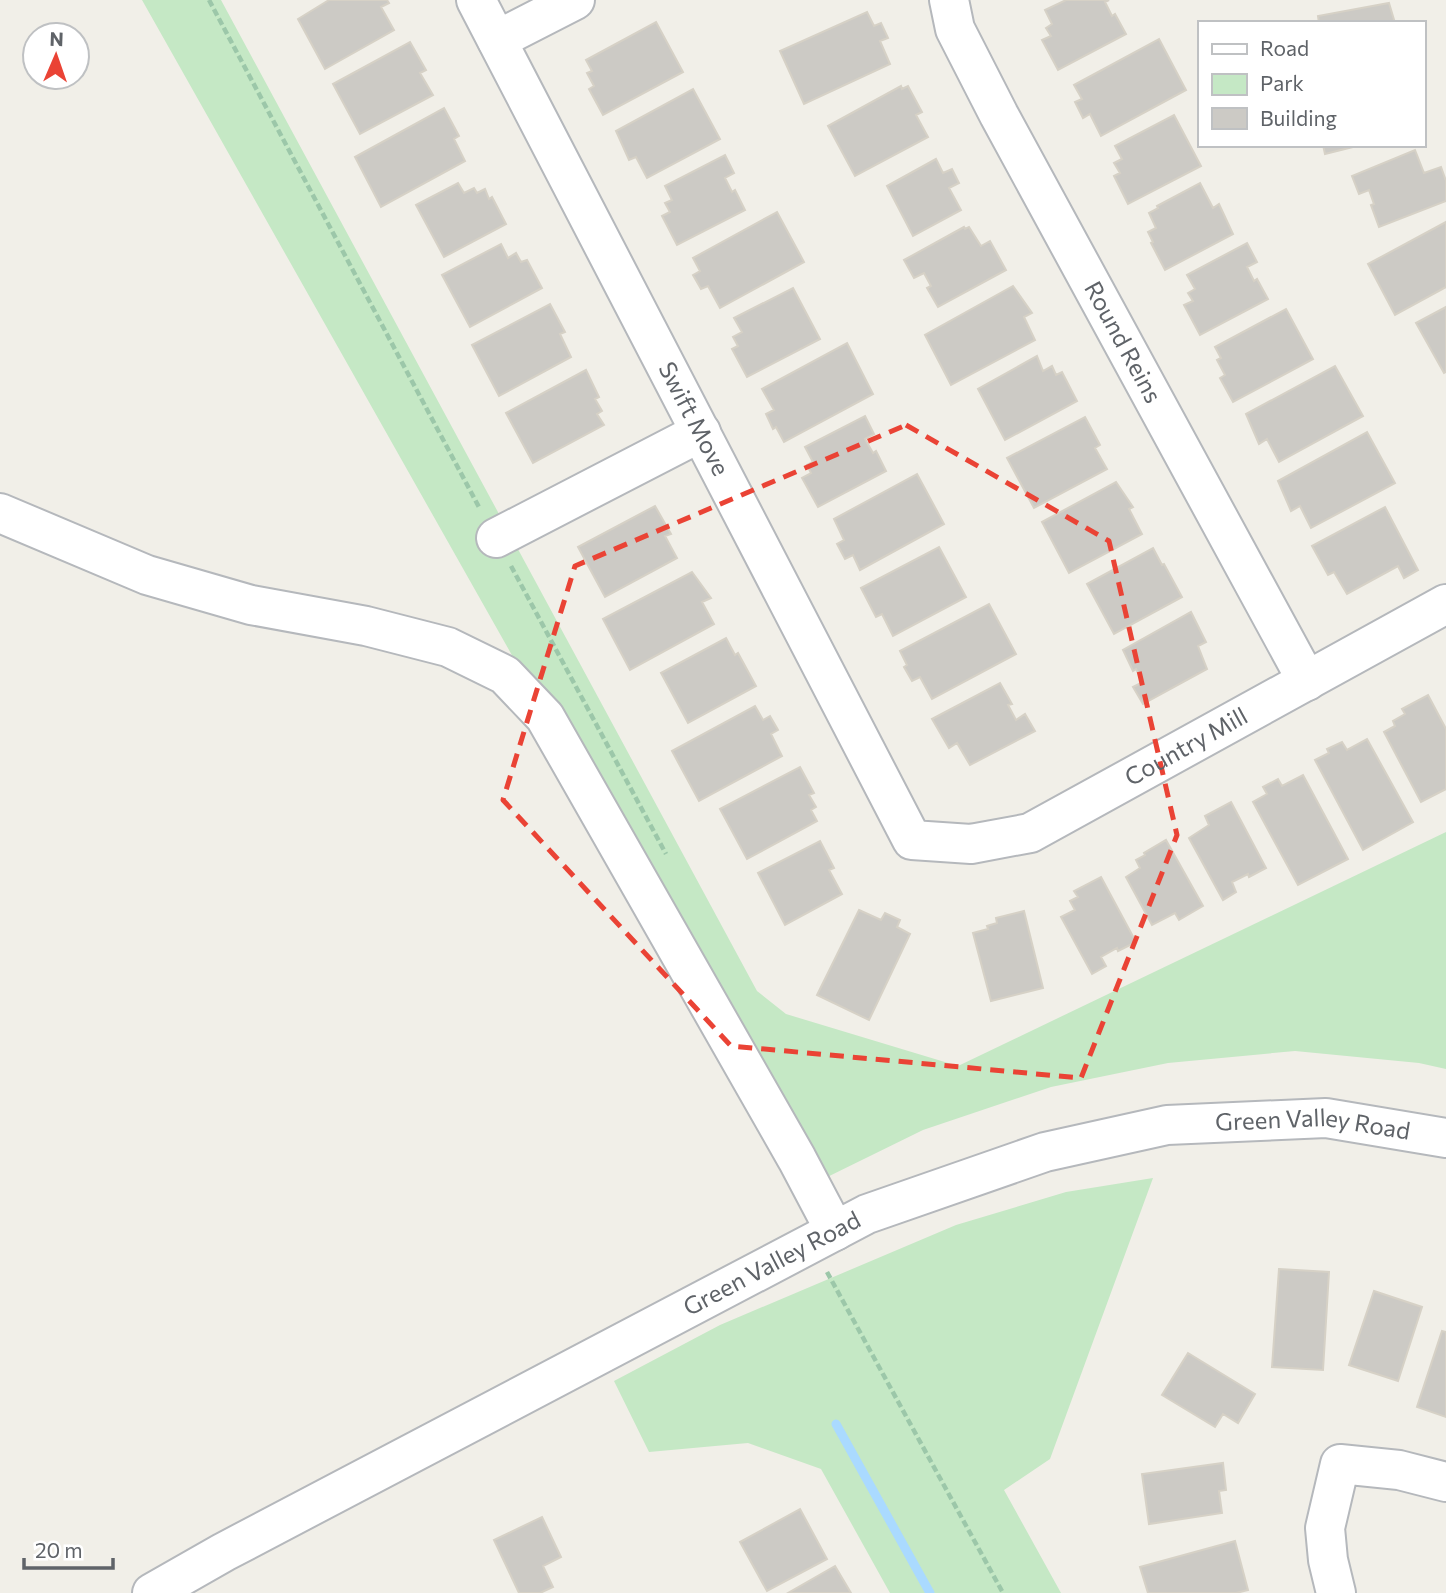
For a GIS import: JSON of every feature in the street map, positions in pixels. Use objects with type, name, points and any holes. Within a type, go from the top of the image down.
[{"type":"street","name":"Swift Move","points":[[476,0],[912,840]]},
{"type":"street","points":[[498,40],[576,0]]},
{"type":"street","name":"Round Reins","points":[[949,0],[955,29],[999,115],[1307,681]]},
{"type":"street","points":[[495,538],[701,432]]},
{"type":"street","points":[[0,513],[147,575],[251,605],[366,626],[448,647],[505,675],[545,717],[791,1147],[824,1237]]},
{"type":"street","name":"Country Mill","points":[[912,840],[971,844],[1030,833],[1446,604]]},
{"type":"street","name":"Green Valley Road","points":[[152,1593],[224,1552],[867,1213],[1045,1152],[1167,1125],[1325,1118],[1446,1138]]},
{"type":"street","points":[[1336,1593],[1328,1560],[1325,1528],[1340,1464],[1399,1470],[1446,1482]]},
{"type":"path","points":[[209,0],[669,861]]},
{"type":"path","points":[[824,1237],[1003,1593]]},
{"type":"highlighted area","points":[[906,425],[1109,541],[1177,835],[1081,1078],[731,1046],[503,800],[575,566]]},
{"type":"green space","points":[[142,0],[221,0],[757,991],[786,1014],[958,1066],[1446,832],[1446,1069],[1419,1063],[1295,1051],[1168,1063],[1051,1087],[923,1130],[811,1185]]},
{"type":"green space","points":[[1153,1178],[1050,1459],[1004,1490],[1061,1593],[890,1593],[821,1469],[748,1443],[649,1452],[614,1381],[720,1325],[956,1225],[1066,1192]]},
{"type":"building","points":[[329,0],[387,0],[389,3],[381,7],[394,30],[325,69],[298,19]]},
{"type":"building","points":[[1066,0],[1109,0],[1105,2],[1126,34],[1058,70],[1042,40],[1051,36],[1046,28],[1052,24],[1045,10]]},
{"type":"building","points":[[1389,3],[1394,21],[1319,21],[1318,16]]},
{"type":"building","points":[[867,12],[874,26],[881,23],[888,38],[880,41],[890,64],[804,104],[780,51]]},
{"type":"building","points":[[656,22],[683,72],[603,115],[589,89],[594,86],[587,73],[592,71],[586,60]]},
{"type":"building","points":[[1159,39],[1186,90],[1101,136],[1090,114],[1083,118],[1075,102],[1082,99],[1074,85]]},
{"type":"building","points":[[410,42],[426,70],[420,73],[433,95],[360,134],[333,84]]},
{"type":"building","points":[[901,86],[902,89],[908,86],[922,112],[916,115],[928,137],[855,176],[828,126]]},
{"type":"building","points":[[693,89],[720,139],[647,178],[636,157],[629,160],[616,131]]},
{"type":"building","points":[[444,108],[459,136],[454,139],[465,161],[381,207],[355,157]]},
{"type":"building","points":[[1174,115],[1201,166],[1128,204],[1114,176],[1120,173],[1114,163],[1122,159],[1115,146]]},
{"type":"building","points":[[1323,147],[1353,147],[1325,154]]},
{"type":"building","points":[[1415,150],[1424,173],[1441,167],[1446,181],[1446,201],[1379,227],[1369,190],[1359,194],[1352,176]]},
{"type":"building","points":[[725,155],[734,173],[725,178],[732,192],[735,190],[745,210],[677,245],[662,216],[670,212],[665,203],[672,200],[665,186]]},
{"type":"building","points":[[936,159],[943,173],[952,169],[959,183],[949,188],[961,210],[913,236],[887,186]]},
{"type":"building","points":[[458,183],[464,193],[474,188],[477,193],[485,189],[506,224],[444,257],[416,205]]},
{"type":"building","points":[[1200,183],[1213,208],[1219,204],[1233,234],[1165,270],[1151,243],[1153,242],[1148,232],[1156,228],[1149,213]]},
{"type":"building","points":[[777,212],[804,262],[720,308],[708,286],[701,289],[693,275],[700,271],[693,258]]},
{"type":"building","points":[[1446,222],[1446,287],[1395,315],[1368,264]]},
{"type":"building","points":[[964,227],[969,227],[981,246],[990,241],[1006,270],[938,307],[927,288],[931,286],[924,273],[914,278],[904,260]]},
{"type":"building","points":[[1247,243],[1257,262],[1247,267],[1268,299],[1200,335],[1184,305],[1193,301],[1188,293],[1195,289],[1187,275]]},
{"type":"building","points":[[501,244],[508,258],[516,253],[521,262],[527,260],[542,288],[470,327],[442,275]]},
{"type":"building","points":[[1013,286],[1032,313],[1024,317],[1035,340],[951,385],[925,335]]},
{"type":"building","points":[[793,288],[820,339],[747,377],[732,349],[738,346],[733,337],[742,332],[734,318]]},
{"type":"building","points":[[550,304],[565,332],[560,334],[571,357],[499,396],[472,345]]},
{"type":"building","points":[[1446,307],[1446,372],[1444,373],[1416,323]]},
{"type":"building","points":[[1286,309],[1313,359],[1233,402],[1220,378],[1225,375],[1217,360],[1221,358],[1215,347]]},
{"type":"building","points":[[847,343],[873,394],[784,442],[776,427],[773,429],[766,414],[774,410],[762,389]]},
{"type":"building","points":[[1037,356],[1043,371],[1052,366],[1056,375],[1062,372],[1077,401],[1005,440],[978,389]]},
{"type":"building","points":[[1335,366],[1363,416],[1279,462],[1267,439],[1259,444],[1246,414]]},
{"type":"building","points":[[586,370],[599,397],[595,399],[602,411],[597,414],[604,425],[533,463],[506,413]]},
{"type":"building","points":[[865,416],[874,434],[865,439],[873,453],[876,451],[886,471],[818,507],[802,478],[811,473],[807,465],[813,462],[805,447]]},
{"type":"building","points":[[1085,417],[1100,445],[1095,448],[1107,469],[1034,508],[1007,458]]},
{"type":"building","points":[[1367,432],[1395,483],[1311,528],[1300,506],[1291,511],[1278,481]]},
{"type":"building","points":[[917,474],[944,524],[860,570],[853,555],[845,559],[837,544],[844,540],[834,519]]},
{"type":"building","points":[[1116,482],[1133,507],[1129,509],[1142,534],[1069,573],[1042,522]]},
{"type":"building","points":[[655,506],[671,534],[665,536],[677,558],[605,597],[578,547]]},
{"type":"building","points":[[1385,507],[1418,570],[1404,578],[1398,566],[1347,594],[1334,572],[1328,575],[1312,546]]},
{"type":"building","points":[[939,547],[966,597],[893,636],[882,614],[876,617],[861,588]]},
{"type":"building","points":[[1153,548],[1182,597],[1114,634],[1087,584]]},
{"type":"building","points":[[692,572],[711,598],[702,602],[714,624],[630,670],[603,619]]},
{"type":"building","points":[[989,604],[1016,654],[932,699],[920,677],[912,681],[904,667],[907,665],[900,651]]},
{"type":"building","points":[[1191,612],[1206,642],[1198,646],[1207,669],[1143,704],[1133,687],[1143,682],[1136,669],[1133,671],[1123,650]]},
{"type":"building","points":[[726,638],[735,655],[738,653],[756,686],[688,723],[661,673]]},
{"type":"building","points":[[1000,683],[1012,704],[1008,705],[1016,720],[1025,714],[1035,731],[970,765],[957,743],[949,748],[932,719]]},
{"type":"building","points":[[1428,695],[1446,729],[1446,789],[1421,802],[1384,732],[1395,726],[1393,721],[1405,714],[1402,709]]},
{"type":"building","points":[[755,706],[763,720],[770,716],[778,730],[771,734],[782,756],[699,801],[672,751]]},
{"type":"building","points":[[1367,739],[1413,822],[1363,850],[1315,760],[1329,753],[1327,749],[1342,742],[1347,750]]},
{"type":"building","points":[[800,767],[814,793],[809,795],[816,807],[811,810],[817,821],[747,859],[720,809]]},
{"type":"building","points":[[1303,775],[1348,859],[1298,885],[1253,802],[1267,794],[1263,787],[1278,779],[1282,786]]},
{"type":"building","points":[[1231,802],[1266,868],[1232,882],[1236,892],[1223,900],[1189,838],[1209,825],[1205,816]]},
{"type":"building","points":[[1166,840],[1203,906],[1179,920],[1175,913],[1152,925],[1126,877],[1140,868],[1136,860]]},
{"type":"building","points":[[820,841],[834,868],[829,870],[842,894],[785,925],[758,873]]},
{"type":"building","points":[[1101,877],[1136,942],[1101,957],[1106,966],[1092,974],[1061,917],[1075,910],[1070,901],[1078,897],[1074,891]]},
{"type":"building","points":[[859,910],[881,920],[885,913],[900,920],[897,927],[910,934],[869,1020],[817,995]]},
{"type":"building","points":[[1024,911],[1043,988],[991,1001],[973,933],[988,929],[987,926],[997,923],[996,918]]},
{"type":"building","points":[[1279,1269],[1329,1272],[1323,1370],[1272,1367]]},
{"type":"building","points":[[1374,1291],[1422,1307],[1398,1381],[1349,1365]]},
{"type":"building","points":[[1442,1331],[1446,1332],[1446,1417],[1417,1407]]},
{"type":"building","points":[[1188,1353],[1255,1394],[1238,1423],[1223,1414],[1215,1427],[1162,1395]]},
{"type":"building","points":[[1223,1463],[1226,1490],[1219,1491],[1222,1513],[1149,1524],[1142,1474]]},
{"type":"building","points":[[800,1509],[827,1559],[767,1591],[740,1542]]},
{"type":"building","points":[[542,1517],[561,1557],[543,1566],[553,1587],[540,1593],[519,1593],[494,1540]]},
{"type":"building","points":[[1235,1541],[1248,1590],[1236,1593],[1148,1593],[1140,1567]]},
{"type":"building","points":[[835,1566],[851,1593],[788,1593]]},
{"type":"waterway","points":[[836,1424],[930,1593]]}]
